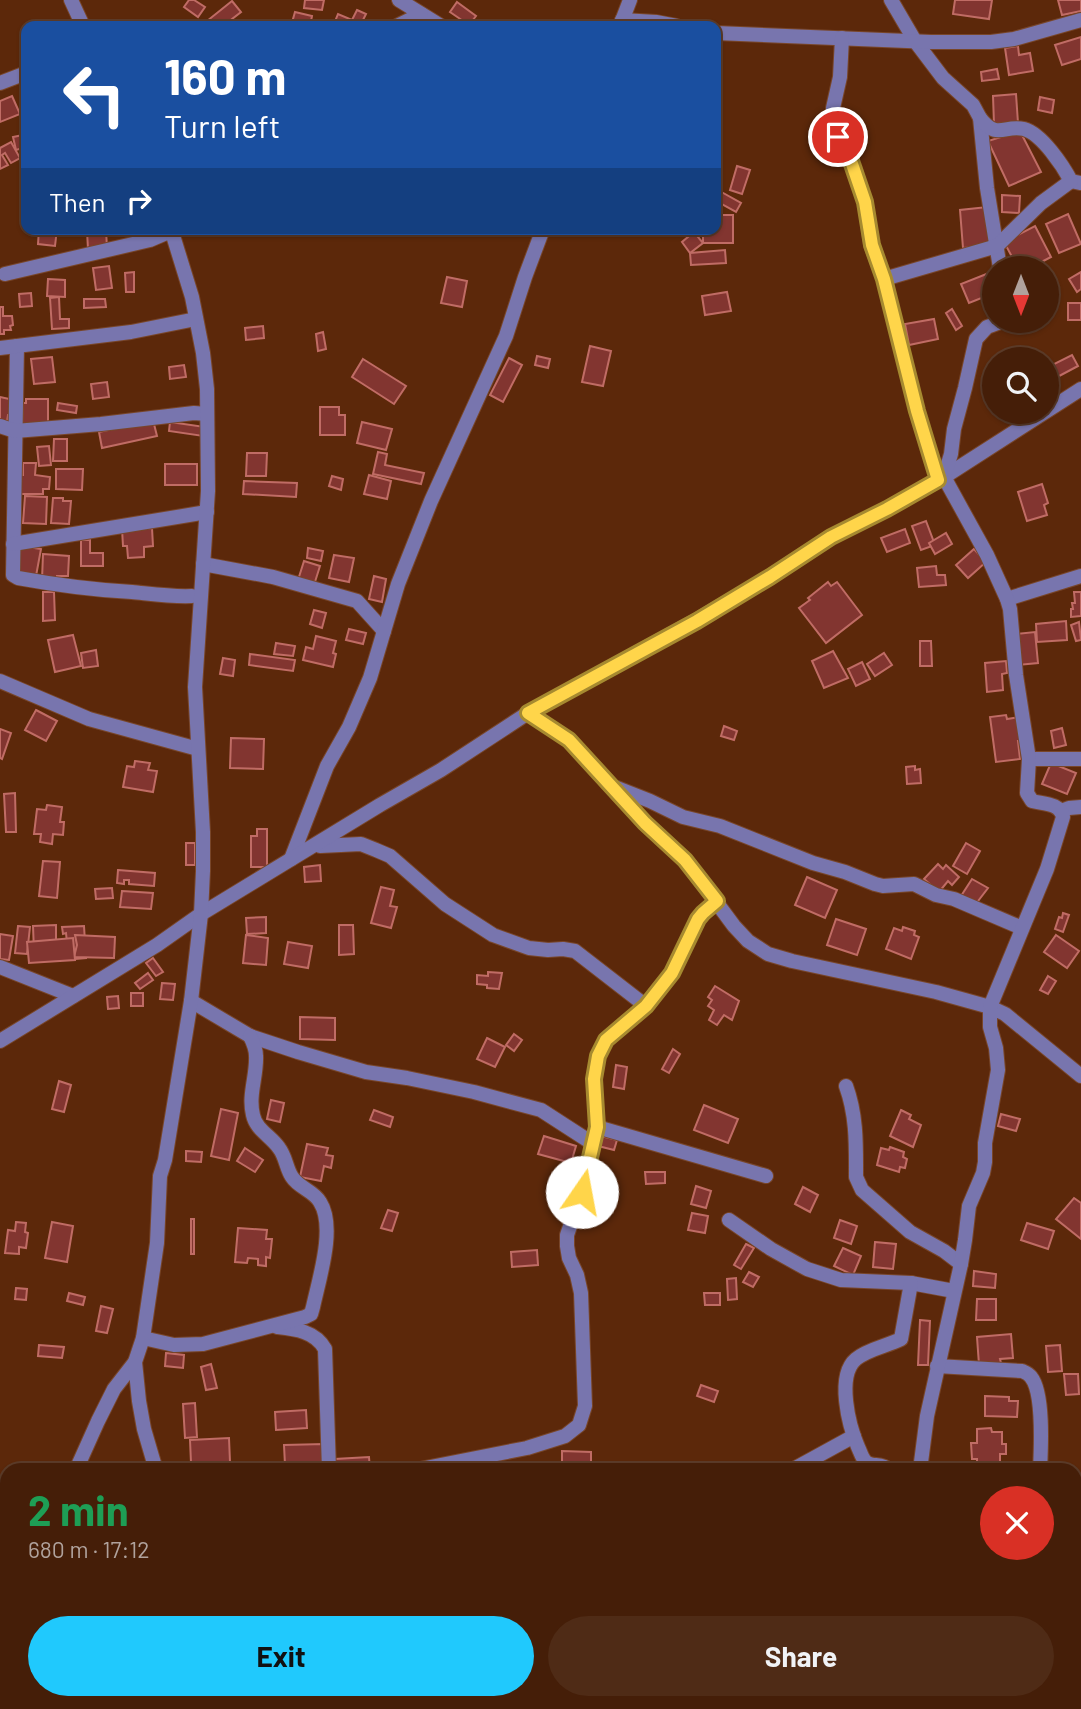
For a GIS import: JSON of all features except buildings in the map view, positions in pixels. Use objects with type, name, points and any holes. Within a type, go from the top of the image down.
[{"type":"street","points":[[71,0],[81,21]]},
{"type":"street","points":[[399,0],[433,21]]},
{"type":"street","points":[[622,21],[630,0]]},
{"type":"street","points":[[884,279],[997,246],[1041,203],[1076,182],[1034,135],[1023,129],[988,128],[973,105],[943,78],[915,41],[891,1]]},
{"type":"street","points":[[407,21],[421,14]]},
{"type":"street","points":[[721,33],[991,42],[1014,39],[1081,20]]},
{"type":"street","points":[[842,38],[840,77],[832,108],[837,135],[851,161],[865,202],[872,245],[884,279],[917,411],[941,479],[987,555],[1010,609],[1016,675],[1029,759],[1027,793],[1032,802],[1057,807],[1063,817],[1047,869],[990,1007],[990,1027],[998,1070],[985,1143],[985,1162],[969,1206],[961,1264],[937,1366],[921,1463]]},
{"type":"street","points":[[0,83],[21,75]]},
{"type":"street","points":[[980,118],[987,188],[998,256]]},
{"type":"street","points":[[5,274],[164,235]]},
{"type":"street","points":[[79,1463],[114,1389],[135,1362],[144,1338],[157,1243],[160,1176],[165,1160],[191,1001],[201,914],[203,832],[195,687],[208,491],[207,389],[192,297],[174,235]]},
{"type":"street","points":[[291,859],[327,766],[349,727],[370,678],[407,560],[506,336],[541,235]]},
{"type":"street","points":[[0,348],[131,332],[196,319]]},
{"type":"street","points":[[941,479],[951,454],[954,429],[976,339],[982,332]]},
{"type":"street","points":[[17,346],[13,575],[18,579],[110,592],[192,596]]},
{"type":"street","points":[[0,1041],[157,945],[201,914],[441,770],[528,713],[697,621],[831,537],[941,479],[1081,389]]},
{"type":"street","points":[[0,426],[15,430],[207,414]]},
{"type":"street","points":[[13,544],[207,512]]},
{"type":"street","points":[[203,564],[273,577],[357,601],[384,631]]},
{"type":"street","points":[[1007,599],[1081,576]]},
{"type":"street","points":[[0,681],[89,719],[198,749]]},
{"type":"street","points":[[528,713],[569,740],[645,823],[685,860],[748,941],[768,954],[990,1007],[1005,1014],[1081,1076]]},
{"type":"street","points":[[1029,759],[1081,760]]},
{"type":"street","points":[[611,786],[683,817],[720,825],[813,863],[883,886],[914,884],[1022,928]]},
{"type":"street","points":[[1061,811],[1081,807]]},
{"type":"street","points":[[315,846],[361,844],[390,856],[445,904],[493,935],[529,948],[575,951],[646,1006]]},
{"type":"street","points":[[451,1463],[527,1448],[565,1436],[579,1424],[584,1406],[581,1293],[569,1258],[567,1235],[582,1192],[597,1127],[594,1079],[598,1056],[606,1040],[646,1006],[672,973],[698,919],[717,901]]},
{"type":"street","points":[[0,967],[73,996]]},
{"type":"street","points":[[191,1001],[250,1036],[298,1052],[366,1072],[474,1092],[541,1110],[592,1143]]},
{"type":"street","points":[[144,1338],[174,1345],[203,1344],[311,1314],[324,1259],[327,1227],[323,1206],[319,1199],[292,1177],[283,1153],[257,1125],[251,1097],[256,1056],[250,1036]]},
{"type":"street","points":[[846,1086],[856,1125],[858,1184],[910,1231],[961,1264]]},
{"type":"street","points":[[597,1127],[766,1176]]},
{"type":"street","points":[[729,1220],[771,1249],[807,1269],[841,1280],[911,1283],[954,1291]]},
{"type":"street","points":[[866,1463],[853,1436],[846,1401],[848,1371],[855,1360],[901,1339],[911,1283]]},
{"type":"street","points":[[270,1326],[313,1335],[325,1349],[329,1463]]},
{"type":"street","points":[[135,1362],[144,1429],[154,1463]]},
{"type":"street","points":[[937,1366],[1022,1371],[1030,1375],[1034,1382],[1041,1426],[1040,1463]]},
{"type":"street","points":[[805,1463],[853,1436]]},
{"type":"route","points":[[582,1192],[597,1127],[594,1079],[598,1056],[606,1040],[646,1006],[672,973],[698,919],[717,901],[685,860],[645,823],[569,740],[528,713],[697,621],[831,537],[938,480],[917,411],[884,279],[872,245],[865,202],[851,161],[838,137]]}]
